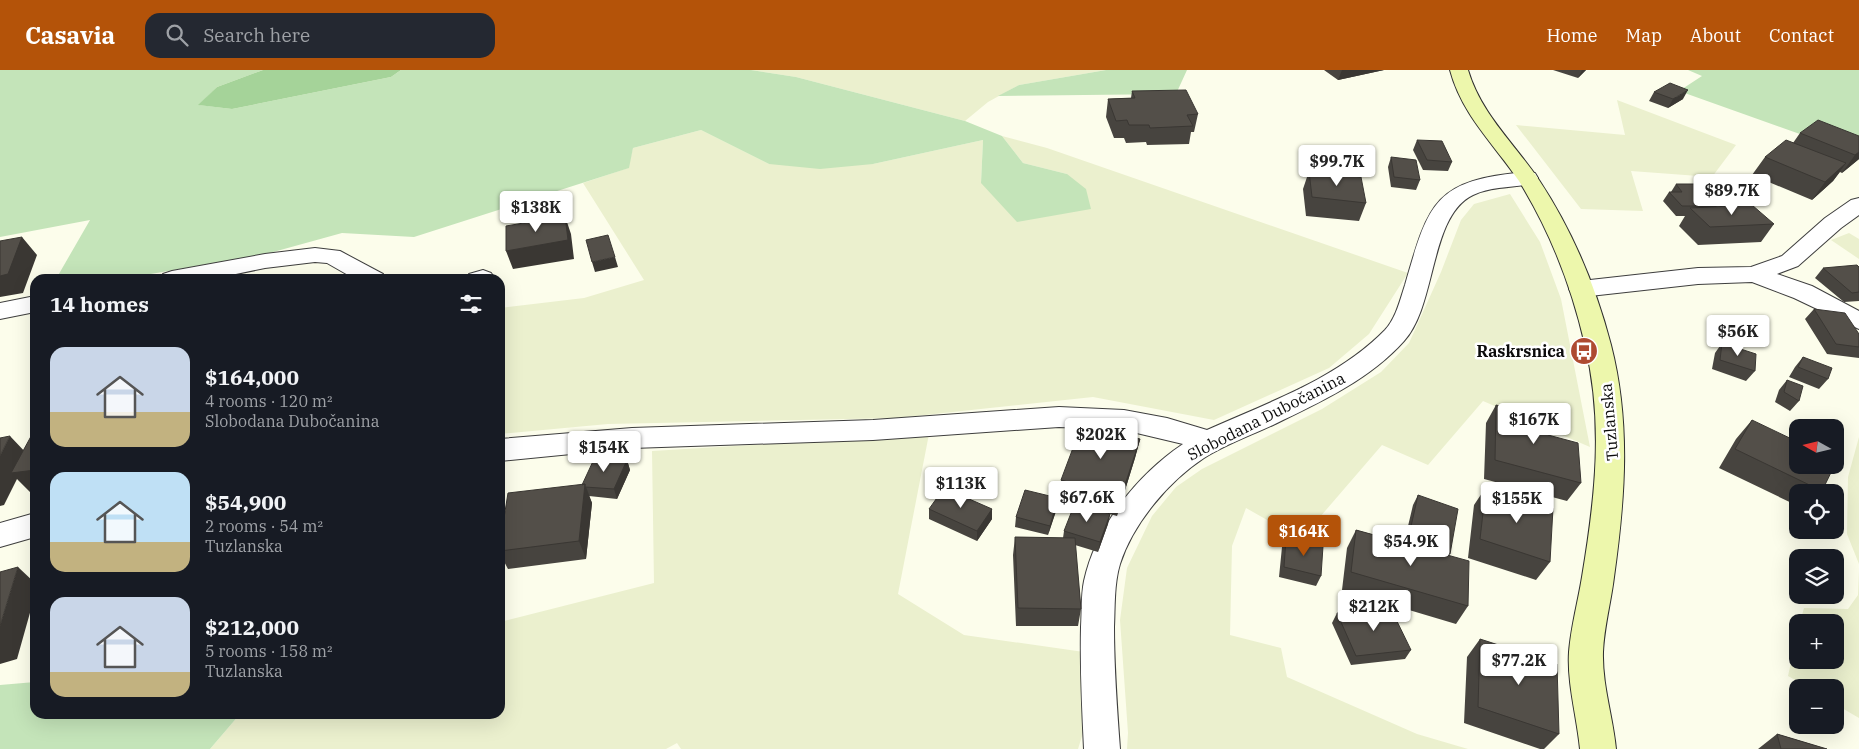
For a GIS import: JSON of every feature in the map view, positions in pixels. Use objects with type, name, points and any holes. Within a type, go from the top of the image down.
[{"type":"street","name":"Tuzlanska","points":[[1459,70],[1466,91],[1482,120],[1527,178],[1560,237],[1581,289],[1598,345],[1609,394],[1613,444],[1611,488],[1586,658],[1598,749]]},
{"type":"street","name":"Slobodana Dubočanina","points":[[1102,749],[1096,667],[1100,581],[1112,547],[1126,520],[1165,473],[1188,455],[1210,442],[1335,384],[1373,356],[1398,332],[1411,303],[1433,236],[1444,210],[1452,198],[1472,188],[1499,180],[1527,178]]},
{"type":"street","points":[[1581,289],[1698,276],[1754,274],[1790,261],[1833,223],[1859,205]]},
{"type":"street","points":[[198,274],[265,261],[315,255],[332,256],[365,274]]},
{"type":"street","points":[[1754,274],[1803,292],[1859,321]]},
{"type":"street","points":[[0,311],[30,305]]},
{"type":"street","points":[[505,450],[632,438],[872,430],[1059,417],[1124,420],[1167,428],[1210,442]]},
{"type":"street","points":[[0,535],[30,526]]},
{"type":"green space","points":[[0,70],[263,70],[217,87],[199,105],[232,109],[391,77],[401,70],[751,70],[796,77],[965,121],[1002,136],[1023,163],[1067,174],[1086,189],[1091,209],[1017,222],[981,183],[983,140],[873,164],[820,169],[769,164],[701,130],[633,148],[629,168],[414,237],[342,233],[266,254],[151,274],[59,274],[90,220],[0,237]]},
{"type":"green space","points":[[263,70],[401,70],[391,77],[232,109],[198,105],[217,87]]},
{"type":"green space","points":[[751,70],[1106,70],[1019,85],[988,102],[965,121],[796,77]]},
{"type":"green space","points":[[1106,70],[1187,70],[1176,94],[998,96],[1019,85]]},
{"type":"green space","points":[[1688,70],[1859,70],[1859,155],[1679,91],[1702,76]]},
{"type":"green space","points":[[1617,100],[1736,145],[1712,177],[1631,171],[1643,211],[1581,209],[1516,125],[1625,135]]},
{"type":"green space","points":[[701,130],[769,164],[873,164],[983,140],[981,183],[1067,174],[1023,163],[1002,136],[1047,148],[1408,273],[1369,334],[1329,368],[1214,420],[1093,397],[897,418],[608,424],[505,434],[505,307],[584,298],[644,280],[583,183],[628,168],[633,148]]},
{"type":"green space","points":[[1510,194],[1540,242],[1561,299],[1590,447],[1483,401],[1428,465],[1382,445],[1301,539],[1246,508],[1232,546],[1230,635],[1281,648],[1287,677],[1417,734],[1468,749],[1127,749],[1128,733],[1120,620],[1127,568],[1152,516],[1176,487],[1202,469],[1322,409],[1381,372],[1409,343],[1441,272],[1461,220],[1474,204]]},
{"type":"green space","points":[[1849,233],[1859,239],[1859,259],[1831,240]]},
{"type":"green space","points":[[929,434],[898,594],[964,635],[1084,652],[1083,733],[1078,749],[681,749],[677,743],[666,749],[210,749],[236,719],[505,719],[505,621],[654,583],[652,451]]},
{"type":"green space","points":[[1859,437],[1859,564],[1847,534],[1848,477]]},
{"type":"green space","points":[[1859,571],[1859,718],[1844,709],[1844,679],[1793,679],[1788,676],[1790,669],[1844,669],[1844,614],[1802,614],[1804,608],[1848,609],[1858,595]]},
{"type":"green space","points":[[30,682],[30,719],[236,719],[210,749],[0,749],[0,685]]},
{"type":"building","points":[[1670,83],[1688,90],[1673,99],[1654,92]]},
{"type":"building","points":[[1186,90],[1198,114],[1187,115],[1193,126],[1150,128],[1149,125],[1129,125],[1127,120],[1116,121],[1108,99],[1135,98],[1132,91]]},
{"type":"building","points":[[1818,120],[1859,136],[1859,152],[1855,155],[1800,133]]},
{"type":"building","points":[[1417,140],[1442,141],[1452,162],[1427,160]]},
{"type":"building","points":[[1786,140],[1846,163],[1825,182],[1765,157]]},
{"type":"building","points":[[1391,157],[1416,160],[1420,180],[1394,177]]},
{"type":"building","points":[[1309,171],[1361,177],[1366,203],[1312,197]]},
{"type":"building","points":[[1676,184],[1696,184],[1716,206],[1682,206],[1669,192],[1682,192]]},
{"type":"building","points":[[1752,205],[1774,224],[1710,227],[1690,208]]},
{"type":"building","points":[[565,216],[568,240],[506,251],[506,226]]},
{"type":"building","points":[[608,235],[615,257],[592,262],[586,240]]},
{"type":"building","points":[[22,237],[8,274],[0,276],[0,241]]},
{"type":"building","points":[[1857,265],[1859,267],[1859,292],[1852,293],[1823,268]]},
{"type":"building","points":[[1814,309],[1845,313],[1859,334],[1859,347],[1836,344]]},
{"type":"building","points":[[1722,343],[1756,354],[1755,371],[1720,360]]},
{"type":"building","points":[[1803,357],[1832,368],[1828,379],[1798,367]]},
{"type":"building","points":[[1787,380],[1803,386],[1799,401],[1784,392]]},
{"type":"building","points":[[1496,405],[1547,418],[1548,435],[1578,443],[1581,483],[1495,460]]},
{"type":"building","points":[[1752,420],[1789,438],[1789,474],[1830,474],[1826,484],[1808,484],[1735,449]]},
{"type":"building","points":[[1082,424],[1140,439],[1121,497],[1061,480]]},
{"type":"building","points":[[10,436],[0,456],[0,438]]},
{"type":"building","points":[[30,438],[30,471],[11,473]]},
{"type":"building","points":[[595,457],[627,460],[614,489],[585,487],[585,484],[582,485]]},
{"type":"building","points":[[585,484],[579,541],[505,550],[505,512],[508,493]]},
{"type":"building","points":[[1486,487],[1553,508],[1550,562],[1480,539]]},
{"type":"building","points":[[944,488],[992,509],[977,531],[929,509]]},
{"type":"building","points":[[1025,490],[1058,498],[1050,526],[1016,517]]},
{"type":"building","points":[[1418,495],[1458,509],[1450,554],[1408,540]]},
{"type":"building","points":[[1075,503],[1110,514],[1100,542],[1064,531]]},
{"type":"building","points":[[1356,530],[1469,561],[1468,606],[1351,572]]},
{"type":"building","points":[[1015,537],[1075,538],[1081,609],[1018,608]]},
{"type":"building","points":[[1286,538],[1323,546],[1321,576],[1284,567]]},
{"type":"building","points":[[18,567],[0,626],[0,572]]},
{"type":"building","points":[[1391,609],[1411,650],[1356,656],[1337,613]]},
{"type":"building","points":[[1480,639],[1557,664],[1559,734],[1478,707]]},
{"type":"building","points":[[1777,734],[1827,749],[1781,749]]},
{"type":"place","name":"Raskrsnica","points":[[1584,351]]}]
